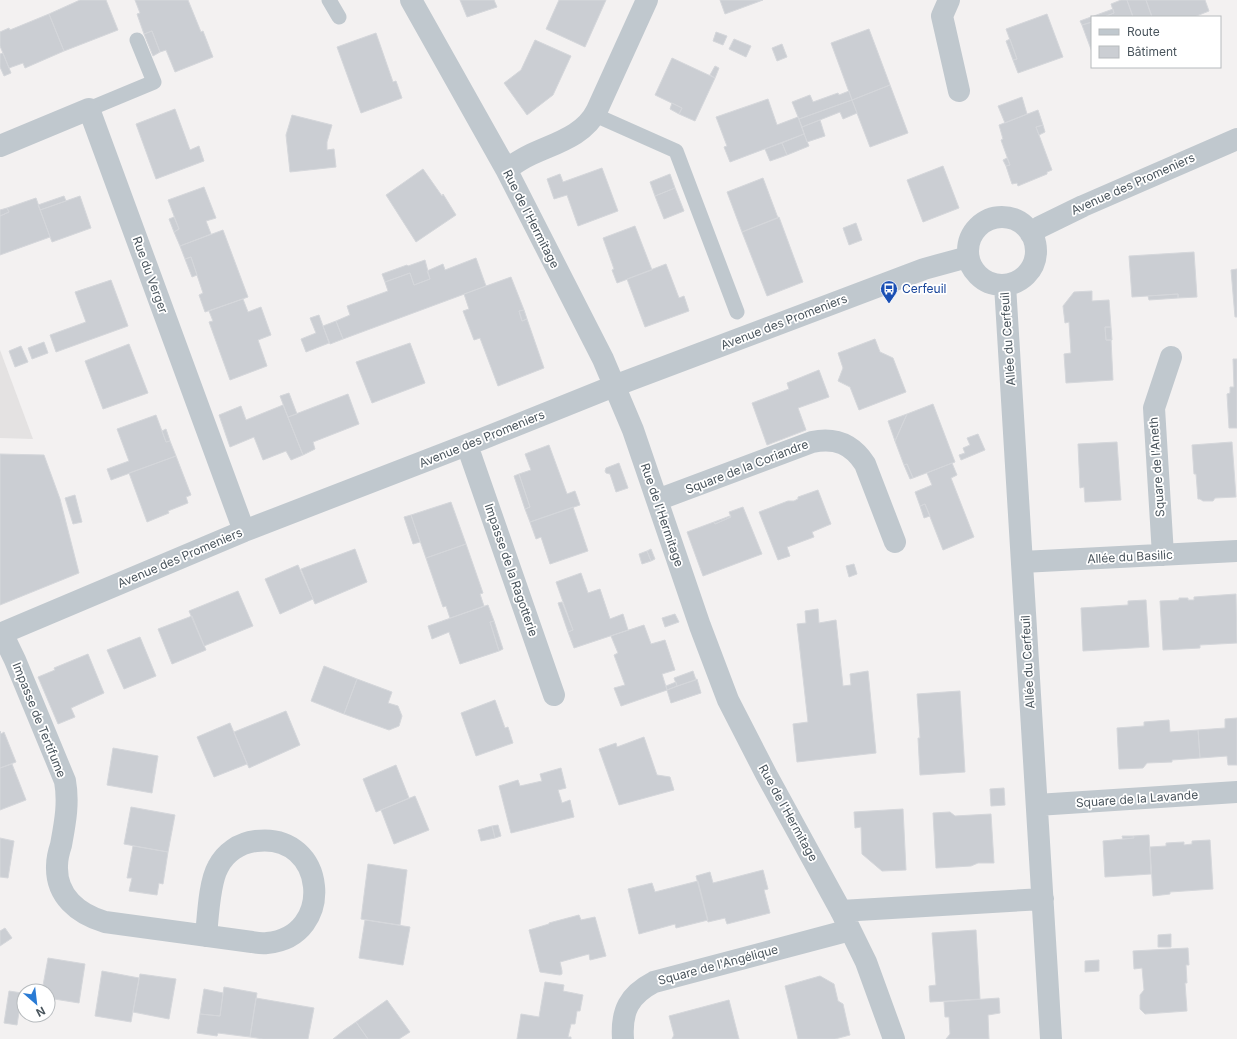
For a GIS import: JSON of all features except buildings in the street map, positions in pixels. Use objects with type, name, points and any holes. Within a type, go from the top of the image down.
[{"type":"street","name":"Rue de l'Hermitage","points":[[411,0],[506,169],[603,359],[633,430],[700,626],[728,700],[766,774],[841,911],[866,962],[894,1039]]},
{"type":"street","points":[[506,169],[527,157],[577,134],[590,122],[595,115],[647,0]]},
{"type":"street","points":[[949,0],[942,16],[959,91]]},
{"type":"street","points":[[0,146],[89,109]]},
{"type":"street","name":"Rue du Verger","points":[[89,109],[244,531]]},
{"type":"street","name":"Avenue des Promeniers","points":[[1031,234],[1040,227],[1083,206],[1237,139]]},
{"type":"street","points":[[1002,217],[1016,220],[1027,228],[1031,234],[1036,248],[1036,256],[1030,270],[1019,280],[1005,285],[988,282],[975,272],[968,257],[968,250],[972,236],[981,225],[988,221],[1002,217]]},
{"type":"street","name":"Avenue des Promeniers","points":[[1,633],[244,531],[467,445],[614,386],[924,269],[968,257]]},
{"type":"street","name":"Allée du Cerfeuil","points":[[1005,285],[1051,1039]]},
{"type":"street","name":"Square de l'Aneth","points":[[1163,555],[1154,408],[1172,357]]},
{"type":"street","name":"Square de la Coriandre","points":[[657,500],[812,442],[833,440],[852,449],[860,456],[865,464],[895,542]]},
{"type":"street","name":"Impasse de la Ragotterie","points":[[467,445],[554,695]]},
{"type":"street","name":"Allée du Basilic","points":[[1022,562],[1237,551]]},
{"type":"street","name":"Impasse de Tertifume","points":[[1,633],[18,668],[65,781],[67,792],[66,815],[57,866],[58,878],[62,890],[68,900],[79,911],[91,918],[105,922],[206,936],[267,943],[281,940],[294,934],[304,924],[312,911],[315,897],[315,882],[310,869],[302,857],[291,847],[278,842],[264,840],[250,841],[237,847],[226,856],[218,867],[212,881],[206,936]]},
{"type":"street","name":"Square de la Lavande","points":[[1037,805],[1237,792]]},
{"type":"street","points":[[841,911],[1043,899]]},
{"type":"street","name":"Square de l'Angélique","points":[[623,1039],[622,1027],[624,1014],[630,1002],[636,993],[654,982],[850,930]]},
{"type":"lane","points":[[329,0],[339,17]]},
{"type":"lane","points":[[89,109],[154,82],[137,40]]},
{"type":"lane","points":[[595,115],[676,151],[737,312]]},
{"type":"shaded area","points":[[0,350],[33,439],[0,438]]},
{"type":"place","name":"Cerfeuil","points":[[889,304]]}]
